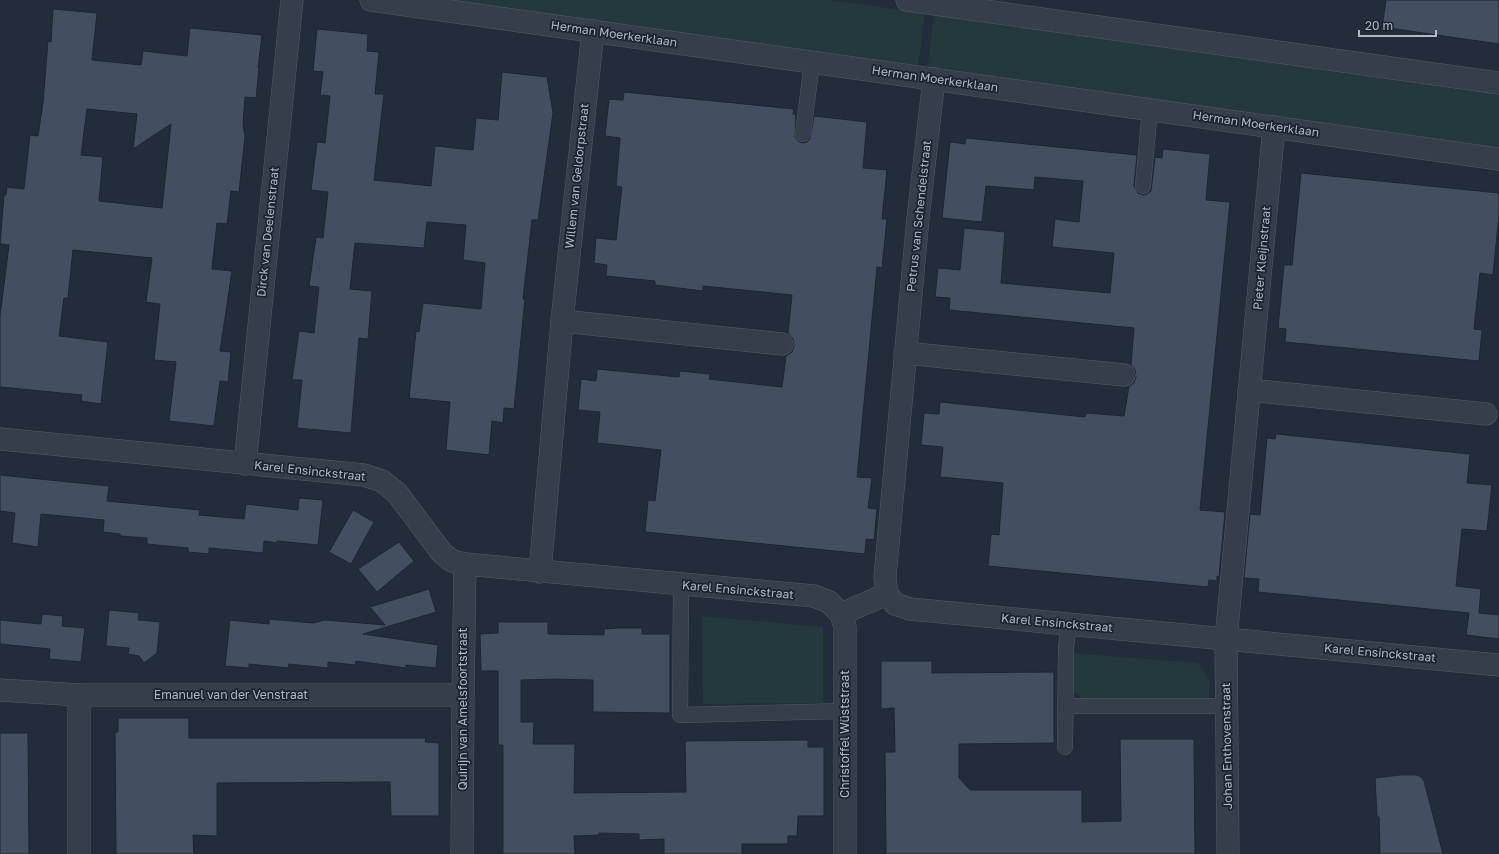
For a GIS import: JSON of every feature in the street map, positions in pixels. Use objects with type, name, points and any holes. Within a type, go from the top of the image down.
[{"type":"street","name":"Dirck van Deelenstraat","points":[[245,464],[292,0]]},
{"type":"street","name":"Herman Moerkerklaan","points":[[371,0],[1499,158]]},
{"type":"street","points":[[907,0],[1499,83]]},
{"type":"street","name":"Willem van Geldorpstraat","points":[[540,572],[562,321],[593,31]]},
{"type":"street","name":"Petrus van Schendelstraat","points":[[887,594],[885,577],[905,353],[918,218],[934,79]]},
{"type":"street","name":"Pieter Kleijnstraat","points":[[1226,639],[1274,127]]},
{"type":"street","points":[[562,321],[782,344]]},
{"type":"street","points":[[905,353],[1124,375]]},
{"type":"street","points":[[1249,390],[1486,414]]},
{"type":"street","name":"Karel Ensinckstraat","points":[[0,439],[364,475],[382,481],[397,494],[442,553],[452,561],[465,564],[540,572],[814,596],[829,602],[841,614]]},
{"type":"street","name":"Quirijn van Amelsfoortstraat","points":[[462,854],[465,564]]},
{"type":"street","name":"Karel Ensinckstraat","points":[[887,594],[895,604],[910,609],[1499,665]]},
{"type":"street","points":[[841,614],[887,594]]},
{"type":"street","name":"Christoffel Wüststraat","points":[[841,614],[845,627],[845,854]]},
{"type":"street","name":"Johan Enthovenstraat","points":[[1226,639],[1228,854]]},
{"type":"street","name":"Emanuel van der Venstraat","points":[[0,690],[79,695],[463,695]]},
{"type":"street","points":[[79,695],[79,854]]},
{"type":"lane","points":[[803,134],[812,62]]},
{"type":"lane","points":[[1143,186],[1150,109]]},
{"type":"lane","points":[[681,585],[680,716],[845,711]]},
{"type":"lane","points":[[1065,746],[1066,647],[1069,624]]},
{"type":"lane","points":[[1065,706],[1226,706]]},
{"type":"green space","points":[[442,0],[829,0],[925,13],[918,68]]},
{"type":"green space","points":[[934,15],[1499,95],[1499,149],[927,69]]},
{"type":"green space","points":[[702,616],[823,627],[823,703],[703,704]]},
{"type":"green space","points":[[1071,653],[1198,663],[1210,681],[1209,699],[1085,700],[1071,690]]},
{"type":"building","points":[[1386,0],[1499,0],[1499,44],[1382,27]]},
{"type":"building","points":[[53,9],[97,13],[92,60],[141,65],[143,51],[187,56],[190,28],[262,35],[256,98],[245,97],[243,124],[245,137],[239,192],[231,191],[227,224],[217,223],[212,269],[232,271],[220,351],[231,352],[228,382],[220,381],[214,426],[169,421],[176,362],[154,360],[160,304],[146,302],[152,258],[73,250],[68,298],[64,298],[59,336],[108,342],[101,404],[81,401],[82,395],[0,387],[0,316],[9,245],[0,244],[4,195],[6,195],[7,187],[24,189],[30,135],[38,136],[43,103],[48,41],[51,42]],"holes":[[[87,109],[137,114],[133,149],[171,124],[162,208],[99,201],[103,157],[81,155]]]},
{"type":"building","points":[[317,29],[368,34],[367,51],[379,52],[375,94],[384,94],[374,180],[431,186],[435,146],[473,150],[476,118],[498,120],[502,72],[547,77],[553,113],[538,220],[532,220],[523,299],[525,299],[514,409],[504,408],[503,423],[492,421],[489,455],[446,450],[450,402],[409,398],[416,331],[419,332],[423,303],[481,309],[485,263],[463,260],[466,225],[427,222],[424,248],[355,243],[350,289],[372,291],[368,339],[359,338],[351,433],[297,428],[302,380],[292,380],[299,331],[314,333],[319,287],[309,286],[316,237],[323,238],[328,192],[311,190],[317,142],[325,143],[330,96],[320,95],[323,72],[313,71]]},
{"type":"building","points":[[624,92],[794,109],[793,114],[796,115],[795,137],[802,143],[807,142],[810,139],[814,116],[867,122],[863,168],[887,170],[882,219],[887,219],[882,268],[877,267],[857,477],[872,478],[868,508],[877,509],[874,540],[866,539],[865,554],[645,532],[648,500],[655,501],[661,450],[597,443],[600,412],[578,410],[581,379],[596,381],[597,369],[679,377],[680,371],[710,374],[709,379],[782,387],[786,356],[792,352],[794,346],[793,339],[788,333],[792,295],[703,286],[703,291],[655,285],[655,281],[606,276],[607,265],[594,263],[596,238],[616,240],[622,187],[616,186],[620,138],[605,136],[609,99],[623,100]]},
{"type":"building","points":[[966,138],[1137,155],[1134,186],[1138,193],[1143,195],[1151,191],[1155,157],[1162,158],[1163,149],[1210,154],[1206,200],[1230,202],[1200,510],[1225,512],[1219,577],[1217,576],[1217,581],[1209,580],[1208,587],[988,566],[991,534],[999,535],[1003,483],[940,477],[943,447],[921,445],[924,413],[939,414],[940,402],[1085,417],[1086,413],[1124,416],[1129,386],[1134,383],[1136,377],[1135,370],[1131,365],[1134,328],[949,310],[950,298],[935,297],[938,268],[960,270],[964,228],[1005,232],[1001,283],[1110,293],[1114,253],[1052,247],[1055,219],[1079,222],[1083,181],[1035,177],[1034,190],[986,186],[982,222],[942,218],[950,142],[965,144]]},
{"type":"building","points":[[1301,173],[1499,193],[1499,215],[1493,275],[1480,273],[1474,329],[1482,330],[1479,361],[1285,342],[1286,329],[1278,328],[1284,265],[1292,265]]},
{"type":"building","points":[[1276,434],[1470,454],[1467,483],[1492,485],[1487,531],[1462,529],[1456,586],[1481,589],[1479,613],[1499,615],[1499,639],[1466,635],[1469,613],[1258,592],[1259,579],[1244,578],[1250,514],[1260,515],[1267,438],[1275,439]]},
{"type":"building","points":[[0,475],[109,486],[107,501],[200,510],[199,515],[244,519],[246,504],[298,510],[299,498],[323,500],[318,545],[264,541],[263,553],[209,548],[209,554],[188,552],[188,548],[147,544],[147,538],[120,536],[120,534],[103,532],[104,520],[41,514],[38,547],[12,543],[15,513],[0,511]]},
{"type":"building","points":[[353,510],[374,522],[351,564],[329,552]]},
{"type":"building","points":[[399,542],[414,561],[377,592],[358,569]]},
{"type":"building","points":[[429,589],[436,612],[363,634],[438,645],[436,668],[406,665],[406,668],[356,661],[355,665],[328,662],[328,668],[289,664],[288,668],[249,664],[249,668],[225,666],[230,620],[269,624],[269,619],[313,623],[325,620],[385,625],[370,607]]},
{"type":"building","points":[[109,610],[139,613],[138,620],[160,622],[157,653],[144,663],[139,656],[128,654],[129,648],[106,646]]},
{"type":"building","points":[[42,614],[63,616],[62,626],[85,628],[81,662],[49,659],[50,649],[0,644],[0,620],[41,624]]},
{"type":"building","points":[[498,622],[548,622],[548,634],[604,635],[604,629],[642,628],[642,634],[670,634],[670,713],[593,712],[593,680],[521,680],[521,722],[534,722],[533,744],[575,744],[574,793],[686,792],[685,741],[808,740],[808,747],[824,747],[824,816],[798,816],[797,836],[788,836],[788,844],[742,844],[742,854],[664,854],[664,839],[639,840],[639,834],[599,833],[599,835],[574,836],[575,854],[503,854],[503,745],[498,745],[498,671],[481,671],[480,634],[498,633]]},
{"type":"building","points":[[881,661],[932,661],[932,673],[1054,672],[1054,743],[959,744],[959,778],[970,790],[1082,790],[1082,822],[1121,821],[1120,739],[1194,739],[1195,854],[886,854],[885,752],[895,752],[894,708],[881,709]]},
{"type":"building","points":[[118,718],[189,718],[189,738],[426,738],[425,742],[439,743],[439,816],[391,816],[390,782],[217,783],[217,836],[193,835],[194,854],[116,854],[115,732],[118,732]]},
{"type":"building","points":[[0,733],[28,733],[29,854],[0,854]]},
{"type":"building","points":[[1400,775],[1417,775],[1424,781],[1443,854],[1380,854],[1379,817],[1377,817],[1375,778]]}]
